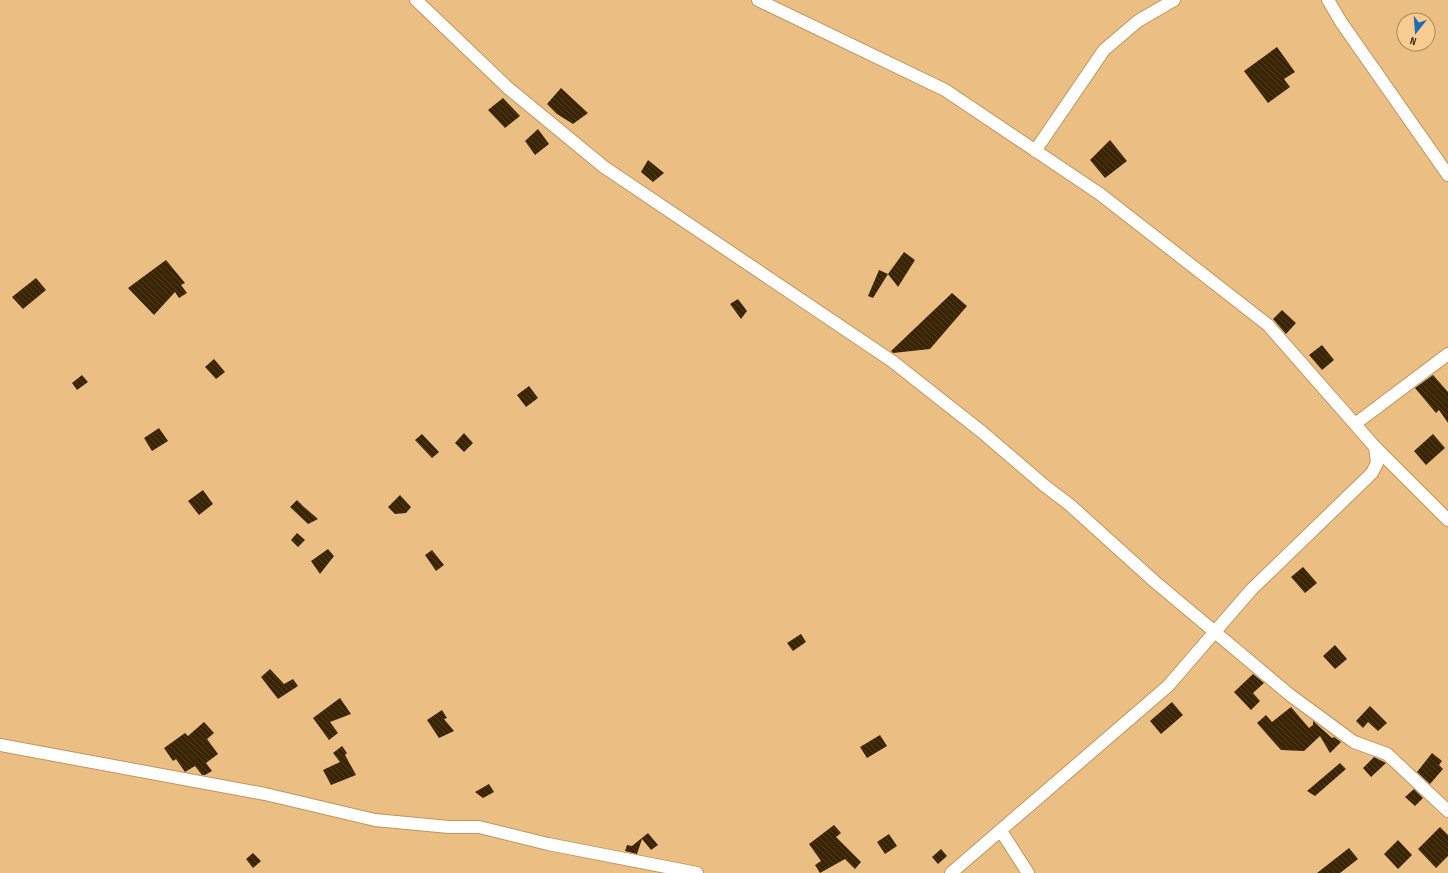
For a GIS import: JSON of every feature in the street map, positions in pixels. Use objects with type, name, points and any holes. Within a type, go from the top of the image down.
[{"type":"street","points":[[416,0],[508,88],[604,167],[892,361],[982,432],[1045,486],[1070,505],[1214,633],[1290,695],[1354,742],[1387,754],[1448,811]]},
{"type":"street","points":[[758,0],[945,90],[1100,194],[1268,325],[1375,447],[1448,520]]},
{"type":"street","points":[[1035,151],[1104,50],[1138,21],[1174,0]]},
{"type":"street","points":[[1328,0],[1341,22],[1448,175]]},
{"type":"street","points":[[1355,424],[1448,354]]},
{"type":"street","points":[[951,873],[1168,686],[1251,590],[1372,473],[1377,463],[1375,447]]},
{"type":"street","points":[[0,745],[265,794],[375,820],[450,827],[479,827],[548,844],[697,873]]},
{"type":"street","points":[[1001,831],[1028,873]]},
{"type":"building","points":[[1277,47],[1295,72],[1284,79],[1290,87],[1268,103],[1244,71]]},
{"type":"building","points":[[561,88],[588,113],[573,124],[557,114],[547,104]]},
{"type":"building","points":[[503,98],[520,116],[505,128],[488,110]]},
{"type":"building","points":[[538,129],[549,144],[535,155],[525,141]]},
{"type":"building","points":[[1110,140],[1127,161],[1105,178],[1090,160]]},
{"type":"building","points":[[648,160],[664,173],[653,182],[641,172]]},
{"type":"building","points":[[904,252],[915,260],[898,287],[888,274]]},
{"type":"building","points":[[166,260],[185,283],[181,285],[187,293],[179,298],[175,292],[154,315],[128,288]]},
{"type":"building","points":[[879,270],[888,274],[873,298],[868,296]]},
{"type":"building","points":[[36,278],[46,290],[23,309],[12,297]]},
{"type":"building","points":[[952,293],[967,306],[930,349],[893,353],[891,351]]},
{"type":"building","points":[[738,299],[747,311],[741,319],[730,304]]},
{"type":"building","points":[[1282,310],[1296,323],[1286,334],[1273,319]]},
{"type":"building","points":[[1322,345],[1334,360],[1322,370],[1309,355]]},
{"type":"building","points":[[214,359],[225,372],[216,379],[205,367]]},
{"type":"building","points":[[82,375],[88,382],[77,390],[72,383]]},
{"type":"building","points":[[1433,375],[1448,392],[1448,423],[1439,410],[1436,413],[1415,388]]},
{"type":"building","points":[[529,386],[538,398],[526,407],[517,395]]},
{"type":"building","points":[[159,428],[168,441],[152,451],[144,438]]},
{"type":"building","points":[[464,433],[473,443],[464,452],[455,443]]},
{"type":"building","points":[[422,434],[439,452],[432,458],[415,440]]},
{"type":"building","points":[[1433,434],[1445,448],[1426,465],[1414,451]]},
{"type":"building","points":[[203,490],[213,504],[199,515],[188,501]]},
{"type":"building","points":[[400,495],[411,507],[406,513],[395,514],[388,507]]},
{"type":"building","points":[[297,500],[318,519],[308,524],[290,507]]},
{"type":"building","points":[[297,533],[305,540],[298,547],[291,540]]},
{"type":"building","points":[[328,549],[334,556],[320,574],[311,561]]},
{"type":"building","points":[[432,550],[444,565],[436,571],[425,555]]},
{"type":"building","points":[[1303,567],[1317,583],[1305,593],[1291,577]]},
{"type":"building","points":[[801,634],[806,642],[793,651],[787,643]]},
{"type":"building","points":[[1335,645],[1347,659],[1335,669],[1323,656]]},
{"type":"building","points":[[270,669],[284,684],[293,679],[298,686],[278,699],[261,677]]},
{"type":"building","points":[[1253,674],[1264,683],[1253,693],[1260,701],[1251,710],[1234,692]]},
{"type":"building","points":[[340,698],[351,714],[330,722],[338,733],[329,740],[313,718]]},
{"type":"building","points":[[1172,702],[1183,715],[1161,734],[1150,721]]},
{"type":"building","points":[[1370,706],[1387,723],[1378,731],[1368,722],[1363,728],[1356,721]]},
{"type":"building","points":[[1291,707],[1309,728],[1313,725],[1313,721],[1332,738],[1334,737],[1341,742],[1330,753],[1320,736],[1304,751],[1281,750],[1257,723],[1266,715],[1272,722]]},
{"type":"building","points":[[442,710],[447,718],[444,719],[454,731],[439,738],[427,720]]},
{"type":"building","points":[[204,722],[214,733],[207,739],[218,754],[206,763],[212,771],[202,775],[195,766],[185,772],[176,759],[173,761],[164,748],[185,733],[188,736]]},
{"type":"building","points":[[880,735],[887,746],[867,758],[860,747]]},
{"type":"building","points":[[342,746],[347,753],[345,755],[356,775],[331,785],[323,770],[340,762],[333,753]]},
{"type":"building","points":[[1432,753],[1442,761],[1439,765],[1443,769],[1430,784],[1417,772]]},
{"type":"building","points":[[1374,757],[1386,763],[1371,777],[1363,768]]},
{"type":"building","points":[[1340,763],[1346,769],[1315,796],[1307,791]]},
{"type":"building","points":[[489,784],[494,792],[483,798],[475,792]]},
{"type":"building","points":[[1414,789],[1423,798],[1415,806],[1405,797]]},
{"type":"building","points":[[834,825],[841,833],[836,837],[861,862],[855,869],[845,859],[820,873],[815,865],[821,861],[809,844]]},
{"type":"building","points":[[1440,827],[1448,835],[1448,856],[1436,868],[1418,849]]},
{"type":"building","points":[[648,833],[658,845],[651,850],[642,839],[637,854],[625,851],[627,845],[632,846]]},
{"type":"building","points":[[889,834],[897,846],[885,854],[877,842]]},
{"type":"building","points":[[1398,840],[1412,855],[1398,869],[1384,854]]},
{"type":"building","points":[[1349,848],[1358,859],[1340,873],[1317,873]]},
{"type":"building","points":[[941,849],[947,856],[938,864],[932,857]]},
{"type":"building","points":[[253,853],[261,861],[253,868],[246,859]]}]
